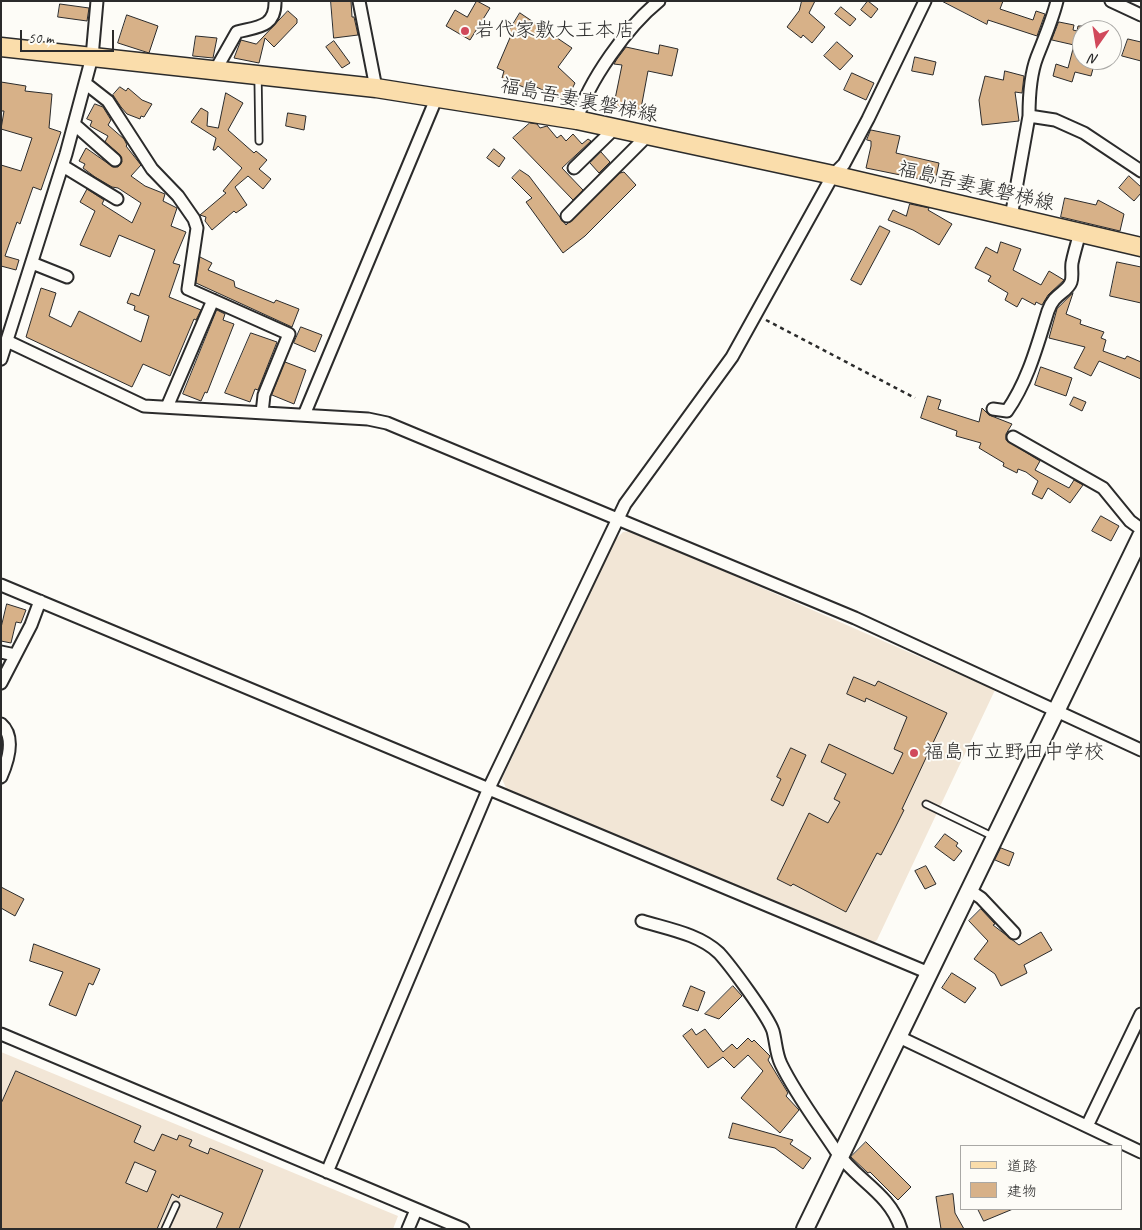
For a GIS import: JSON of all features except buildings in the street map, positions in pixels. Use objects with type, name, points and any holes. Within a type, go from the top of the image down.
[{"type":"main road","name":"福島吾妻裏磐梯線","points":[[1,46],[376,88],[577,120],[833,175],[1141,247]]},
{"type":"street","points":[[1,358],[63,166],[92,57],[97,1]]},
{"type":"street","points":[[216,69],[237,32],[255,30],[272,18],[275,1]]},
{"type":"street","points":[[359,1],[376,88]]},
{"type":"street","points":[[577,120],[583,100],[626,35],[645,13],[659,1]]},
{"type":"street","points":[[327,1172],[489,788],[625,504],[732,357],[833,175],[844,164],[926,1]]},
{"type":"street","points":[[1011,217],[1037,58],[1045,43],[1057,1]]},
{"type":"street","points":[[1111,1],[1141,15]]},
{"type":"street","points":[[85,83],[108,101],[152,169],[178,196],[194,219],[197,228],[188,289],[289,334],[264,395],[262,413]]},
{"type":"street","points":[[304,415],[436,99]]},
{"type":"street","points":[[1029,116],[1055,120],[1084,133],[1141,171]]},
{"type":"street","points":[[74,124],[115,160]]},
{"type":"street","points":[[574,168],[615,128]]},
{"type":"street","points":[[567,216],[648,135]]},
{"type":"street","points":[[63,166],[117,199]]},
{"type":"street","points":[[993,409],[1007,410],[1017,396],[1041,338],[1048,310],[1055,296],[1068,287],[1072,280],[1072,264],[1080,233]]},
{"type":"street","points":[[32,263],[67,277]]},
{"type":"street","points":[[167,407],[213,300]]},
{"type":"street","points":[[7,341],[144,406],[368,419],[387,423],[855,618],[1141,750]]},
{"type":"street","points":[[1013,437],[1103,488],[1130,521],[1141,529]]},
{"type":"street","points":[[805,1229],[1141,536]]},
{"type":"street","points":[[1,585],[929,974]]},
{"type":"street","points":[[1,682],[40,601]]},
{"type":"street","points":[[1,652],[15,655]]},
{"type":"street","points":[[1,724],[10,740],[8,758],[1,777]]},
{"type":"street","points":[[969,890],[981,898],[1014,933]]},
{"type":"street","points":[[642,921],[699,939],[719,953],[766,1016],[773,1030],[779,1061],[792,1085],[840,1156],[884,1197],[892,1208],[901,1229]]},
{"type":"street","points":[[1087,1126],[1141,1014]]},
{"type":"street","points":[[1,1034],[463,1229]]},
{"type":"street","points":[[899,1037],[1141,1152]]},
{"type":"street","points":[[408,1229],[416,1210]]},
{"type":"lane","points":[[258,75],[259,141]]},
{"type":"lane","points":[[926,804],[994,837]]},
{"type":"lane","points":[[165,1229],[176,1205]]},
{"type":"path","points":[[756,315],[915,398]]},
{"type":"shaded area","points":[[632,531],[995,690],[877,940],[873,943],[507,790],[502,779],[614,541],[623,532]]},
{"type":"shaded area","points":[[1,1052],[398,1216],[393,1229],[1,1229]]},
{"type":"place","name":"岩代家敷大王本店","points":[[465,31]]},
{"type":"place","name":"福島市立野田中学校","points":[[914,753]]}]
